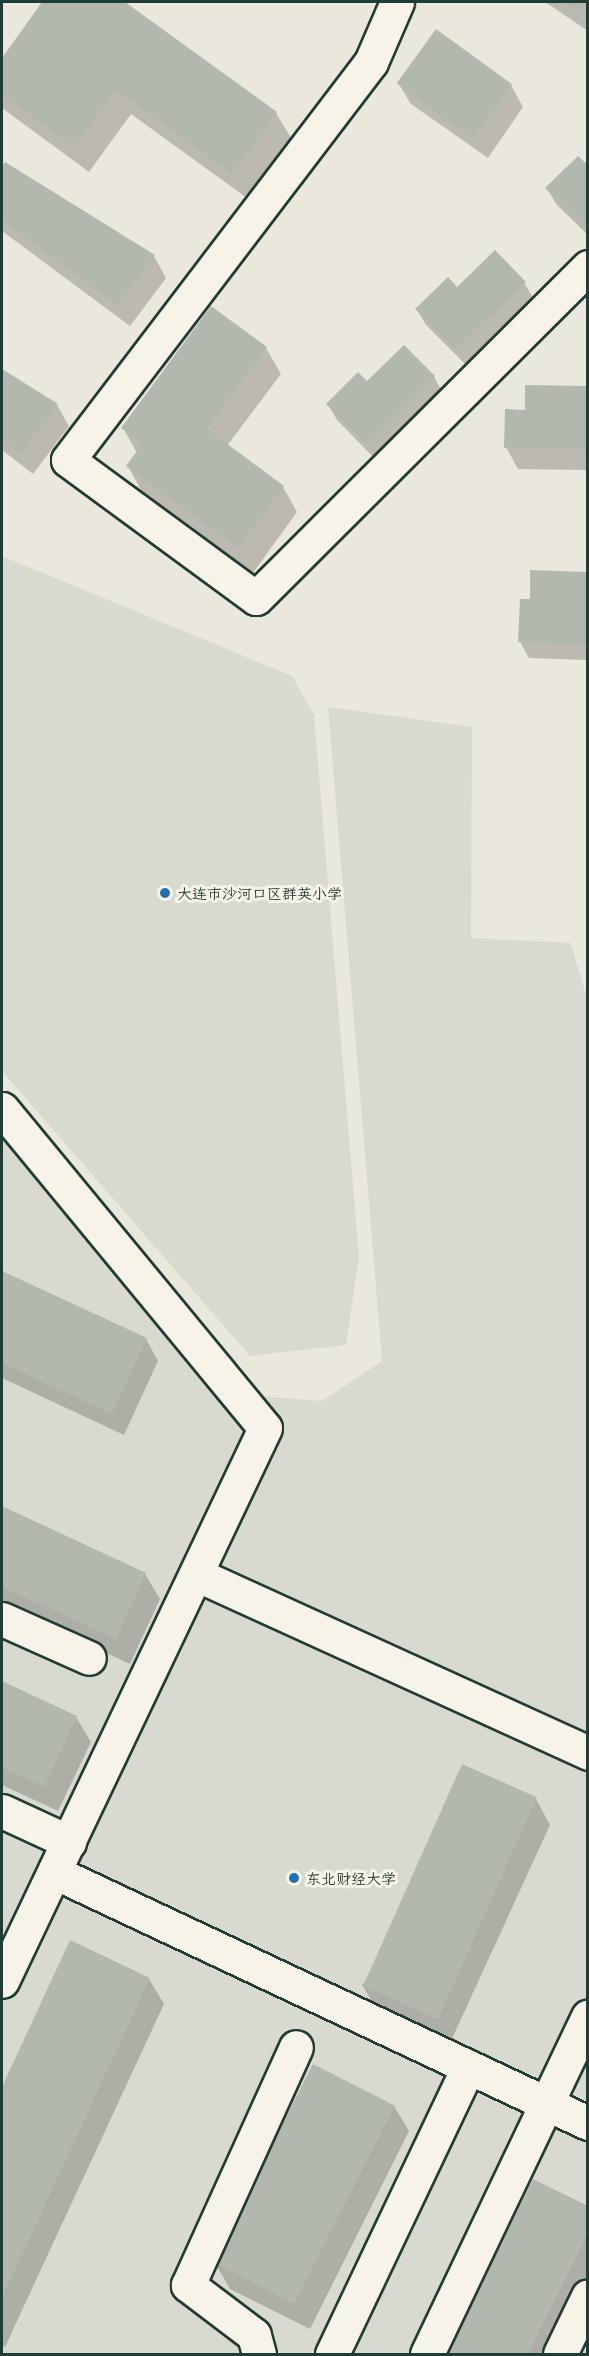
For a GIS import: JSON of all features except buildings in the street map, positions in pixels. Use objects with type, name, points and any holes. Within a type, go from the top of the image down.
[{"type":"street","points":[[397,2],[371,62],[68,460],[256,598],[588,267]]},
{"type":"street","points":[[2,1109],[265,1428],[198,1575],[2,1981]]},
{"type":"street","points":[[198,1575],[588,1754]]},
{"type":"street","points":[[2,1619],[89,1658]]},
{"type":"street","points":[[2,1811],[69,1842]]},
{"type":"street","points":[[54,1872],[588,2123]]},
{"type":"street","points":[[427,2355],[588,2016]]},
{"type":"street","points":[[259,2355],[254,2335],[188,2285],[296,2047]]},
{"type":"street","points":[[333,2354],[468,2067]]},
{"type":"street","points":[[560,2355],[588,2296]]},
{"type":"shaded area","name":"大连市沙河口区群英小学","points":[[2,556],[292,676],[314,715],[359,1257],[346,1345],[250,1356],[2,1071]]},
{"type":"shaded area","name":"东北财经大学","points":[[328,707],[472,727],[471,938],[571,943],[587,999],[587,2354],[2,2354],[2,1105],[221,1368],[260,1396],[322,1401],[382,1361]]},
{"type":"place","name":"大连市沙河口区群英小学","points":[[165,893]]},
{"type":"place","name":"东北财经大学","points":[[294,1878]]}]
